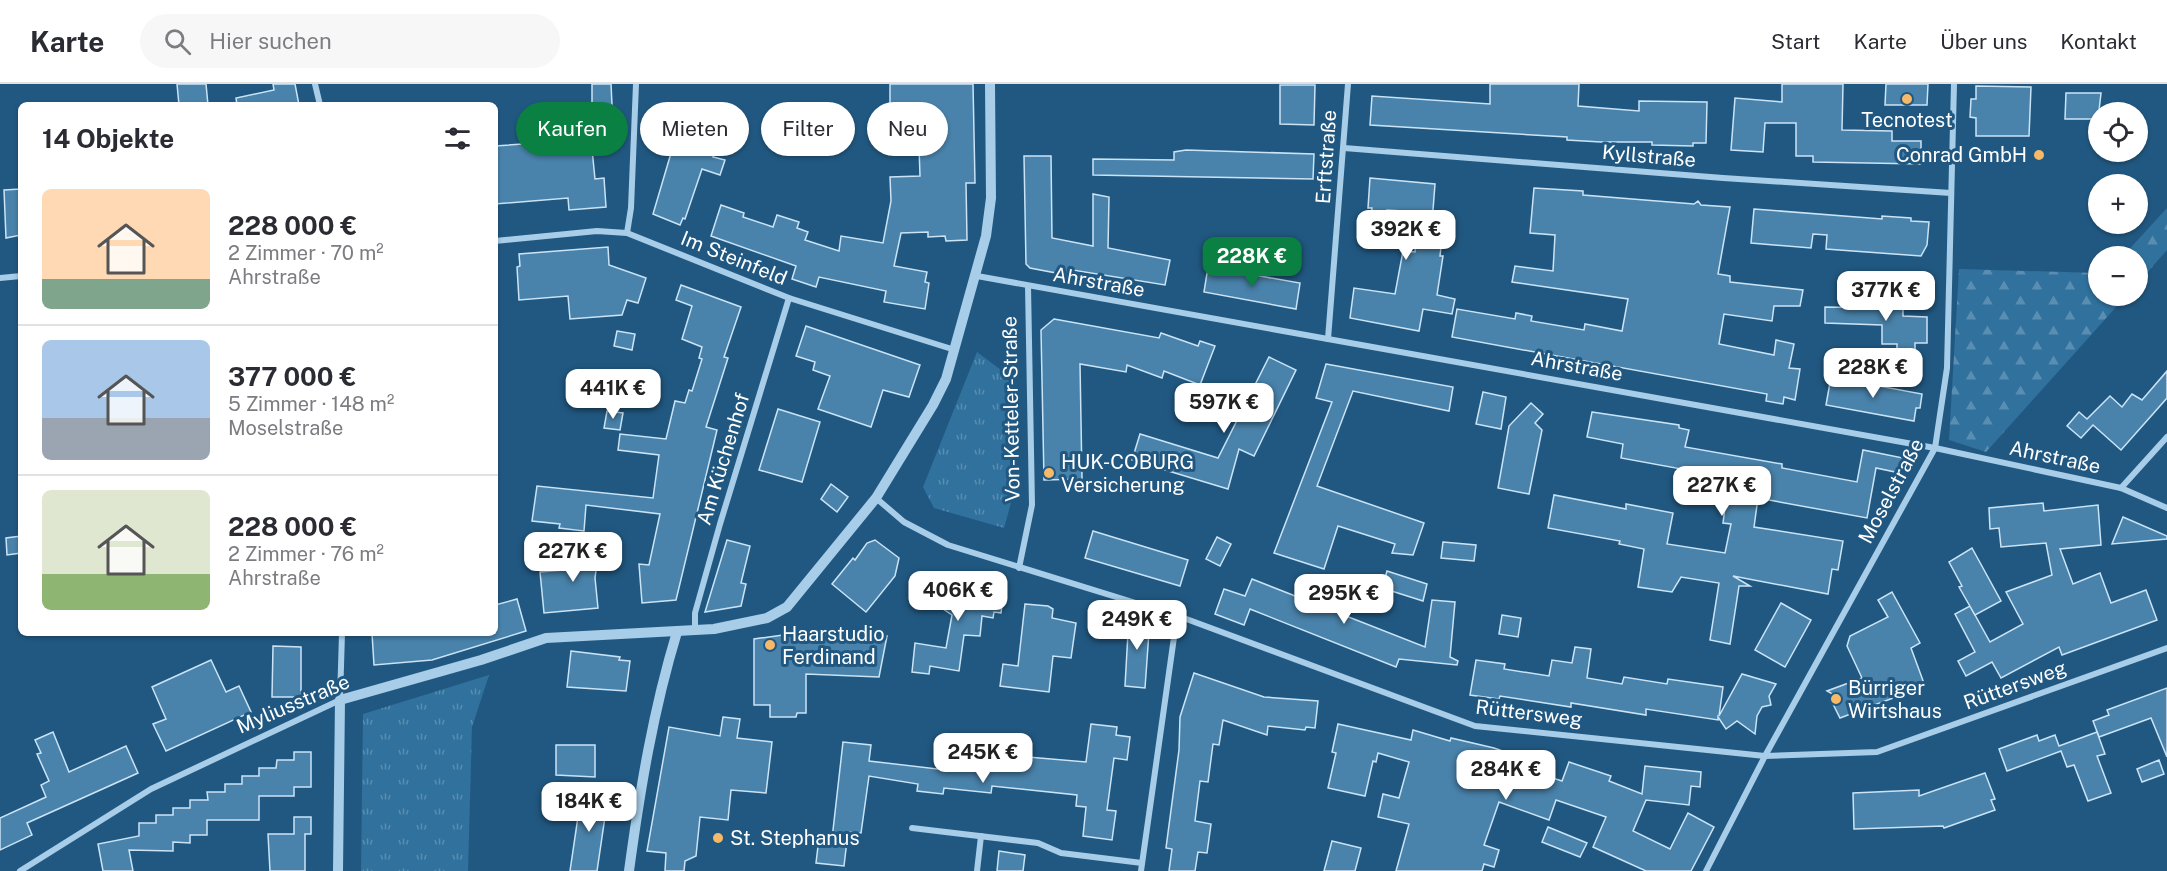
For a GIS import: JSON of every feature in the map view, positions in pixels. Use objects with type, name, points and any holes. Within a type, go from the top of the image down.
[{"type":"street","points":[[315,84],[319,102]]},
{"type":"street","points":[[627,233],[631,208],[636,84]]},
{"type":"street","points":[[629,871],[641,786],[659,690],[677,633],[767,618],[787,607],[876,498],[933,405],[955,350],[977,276],[991,198],[990,84]]},
{"type":"street","name":"Erftstraße","points":[[1328,339],[1348,84]]},
{"type":"street","name":"Moselstraße","points":[[1706,871],[1765,756],[1935,448],[1947,368],[1954,84]]},
{"type":"street","name":"Kyllstraße","points":[[1344,148],[1723,178],[1951,193]]},
{"type":"street","name":"Im Steinfeld","points":[[498,241],[597,231],[627,233],[789,298],[955,350]]},
{"type":"street","points":[[0,278],[18,276]]},
{"type":"street","name":"Ahrstraße","points":[[977,276],[1935,448],[2121,488],[2167,508]]},
{"type":"street","name":"Von-Ketteler-Straße","points":[[1019,568],[1032,505],[1028,286]]},
{"type":"street","name":"Am Küchenhof","points":[[695,631],[695,613],[717,535],[789,298]]},
{"type":"street","points":[[2121,488],[2167,437]]},
{"type":"street","name":"Rüttersweg","points":[[876,498],[904,522],[948,545],[1177,616],[1475,726],[1765,756],[1877,752],[2167,648]]},
{"type":"street","points":[[1141,871],[1177,616]]},
{"type":"street","name":"Myliusstraße","points":[[20,871],[151,789],[340,700],[482,660],[546,638],[677,633]]},
{"type":"street","points":[[338,871],[342,636]]},
{"type":"street","points":[[912,828],[1038,843],[1061,853],[1142,863]]},
{"type":"street","points":[[977,871],[981,836]]},
{"type":"green space","points":[[2167,208],[2167,250],[2148,272],[2148,246],[2132,246],[2143,234],[2148,234],[2148,229]]},
{"type":"green space","points":[[1959,269],[2088,273],[2088,306],[2117,306],[1986,452],[1949,440]]},
{"type":"green space","points":[[977,352],[1013,379],[1014,492],[1004,528],[934,508],[923,487]]},
{"type":"green space","points":[[489,675],[472,727],[468,871],[361,871],[363,714]]},
{"type":"building","points":[[177,84],[206,84],[208,102],[179,102]]},
{"type":"building","points":[[273,84],[295,84],[298,102],[237,102],[236,98],[274,90]]},
{"type":"building","points":[[592,84],[611,84],[612,102],[592,102]]},
{"type":"building","points":[[890,84],[973,84],[975,183],[966,183],[967,240],[946,241],[945,236],[928,237],[928,232],[901,233],[894,266],[927,272],[925,282],[929,283],[925,309],[884,302],[886,291],[819,277],[816,287],[792,279],[796,266],[711,236],[721,205],[744,213],[743,217],[773,227],[777,215],[799,222],[797,228],[808,232],[805,240],[839,251],[841,236],[883,243],[891,201],[890,177],[920,176],[919,156],[948,156],[948,102],[890,102]]},
{"type":"building","points":[[1490,84],[1579,84],[1578,106],[1639,111],[1639,101],[1707,102],[1706,143],[1693,143],[1693,146],[1652,145],[1652,142],[1567,140],[1567,137],[1370,125],[1372,96],[1490,104]]},
{"type":"building","points":[[1782,84],[1843,84],[1842,130],[1892,131],[1892,141],[1921,141],[1921,164],[1813,162],[1813,156],[1796,156],[1796,123],[1765,123],[1763,152],[1731,150],[1735,98],[1782,102]]},
{"type":"building","name":"Tecnotest","points":[[1886,84],[1928,84],[1927,105],[1885,105]]},
{"type":"building","points":[[1280,85],[1315,85],[1314,125],[1280,124]]},
{"type":"building","points":[[1976,86],[2031,87],[2029,136],[1976,136],[1976,118],[1970,117],[1971,99],[1976,99]]},
{"type":"building","points":[[2066,93],[2101,93],[2100,102],[2088,102],[2088,119],[2065,119]]},
{"type":"building","points":[[516,144],[516,156],[593,156],[595,179],[604,178],[606,207],[569,210],[568,198],[498,204],[498,146]]},
{"type":"building","points":[[1186,150],[1314,154],[1313,179],[1093,175],[1093,159],[1174,160],[1174,152]]},
{"type":"building","points":[[670,156],[713,156],[725,160],[720,175],[702,169],[685,219],[683,218],[680,225],[653,214]]},
{"type":"building","points":[[1024,156],[1051,156],[1052,238],[1093,246],[1093,194],[1109,197],[1108,248],[1170,260],[1165,285],[1073,270],[1072,276],[1030,268],[1026,264]]},
{"type":"building","points":[[1370,178],[1435,184],[1431,236],[1442,238],[1440,256],[1443,256],[1437,295],[1455,299],[1452,314],[1423,309],[1419,331],[1350,318],[1354,288],[1395,294],[1403,251],[1415,252],[1419,212],[1387,210],[1387,217],[1371,216],[1372,208],[1368,208]]},
{"type":"building","points":[[1534,188],[1583,191],[1583,195],[1694,204],[1698,201],[1701,205],[1730,207],[1718,274],[1730,276],[1730,282],[1803,290],[1800,306],[1774,306],[1772,321],[1724,314],[1719,344],[1774,355],[1776,340],[1794,344],[1789,368],[1800,369],[1795,400],[1784,397],[1783,404],[1766,401],[1767,394],[1452,337],[1457,309],[1515,319],[1516,313],[1532,316],[1531,321],[1584,330],[1585,324],[1622,331],[1628,299],[1512,282],[1515,266],[1553,271],[1555,235],[1530,233]]},
{"type":"building","points":[[18,189],[18,236],[6,238],[4,190]]},
{"type":"building","points":[[1754,209],[1882,219],[1882,216],[1911,218],[1911,221],[1929,222],[1927,245],[1921,256],[1826,249],[1827,235],[1813,234],[1811,248],[1751,243]]},
{"type":"building","points":[[608,247],[609,265],[646,278],[638,303],[627,300],[622,315],[570,319],[568,296],[519,300],[517,267],[520,266],[519,254]]},
{"type":"building","points":[[1208,267],[1300,283],[1296,309],[1204,292]]},
{"type":"building","points":[[681,285],[741,307],[724,357],[728,358],[706,427],[717,430],[676,600],[642,603],[639,564],[649,565],[660,514],[586,505],[584,531],[559,528],[560,524],[532,521],[537,486],[653,498],[659,455],[618,450],[620,434],[666,439],[675,401],[685,403],[689,390],[692,391],[702,359],[699,358],[702,347],[682,339],[692,306],[676,300]]},
{"type":"building","points":[[1883,293],[1903,294],[1903,316],[1927,317],[1927,343],[1915,343],[1915,354],[1897,354],[1897,344],[1882,344],[1882,325],[1825,323],[1825,307],[1882,308]]},
{"type":"building","points":[[1054,319],[1159,338],[1161,333],[1198,346],[1200,341],[1215,346],[1200,385],[1164,371],[1162,378],[1127,365],[1126,372],[1080,364],[1082,479],[1044,480],[1041,330]]},
{"type":"building","points":[[806,326],[920,365],[909,397],[883,390],[871,427],[818,409],[830,376],[813,370],[815,362],[796,356]]},
{"type":"building","points":[[617,331],[635,334],[632,350],[614,346]]},
{"type":"building","points":[[1269,357],[1296,370],[1254,456],[1239,449],[1228,489],[1132,460],[1140,434],[1218,458]]},
{"type":"building","points":[[1326,364],[1453,387],[1449,411],[1353,391],[1317,486],[1424,523],[1413,555],[1392,553],[1395,544],[1338,526],[1324,569],[1274,553],[1332,402],[1316,398]]},
{"type":"building","points":[[2167,371],[2167,398],[2121,450],[2093,425],[2081,438],[2067,426],[2079,412],[2087,419],[2110,396],[2122,407],[2132,394],[2142,400]]},
{"type":"building","points":[[1831,377],[1922,394],[1920,408],[1916,408],[1914,421],[1826,405]]},
{"type":"building","points":[[1483,392],[1506,397],[1501,429],[1476,424]]},
{"type":"building","points":[[1531,403],[1543,414],[1535,423],[1542,430],[1529,494],[1498,488],[1509,426]]},
{"type":"building","points":[[778,409],[820,422],[802,482],[759,470]]},
{"type":"building","points":[[607,411],[623,413],[620,430],[604,428]]},
{"type":"building","points":[[1592,412],[1679,425],[1679,428],[1689,430],[1685,447],[1782,464],[1782,468],[1857,482],[1863,450],[1903,458],[1900,473],[1876,468],[1867,518],[1758,498],[1754,527],[1843,541],[1838,570],[1832,569],[1828,594],[1733,576],[1750,586],[1739,586],[1730,644],[1710,640],[1719,583],[1681,577],[1672,592],[1638,587],[1644,549],[1619,544],[1620,541],[1548,528],[1554,495],[1626,509],[1626,504],[1673,513],[1667,544],[1725,553],[1731,524],[1723,523],[1727,492],[1706,489],[1709,474],[1621,458],[1623,444],[1587,437]]},
{"type":"building","points":[[831,484],[848,497],[837,512],[821,499]]},
{"type":"building","points":[[2043,503],[2044,511],[2098,505],[2101,545],[2060,549],[2073,584],[2100,573],[2111,603],[2146,590],[2157,620],[2062,655],[2059,647],[2001,678],[1992,662],[1966,676],[1958,661],[1975,652],[1955,614],[1970,606],[1990,642],[2023,624],[2006,592],[2052,575],[2046,543],[2001,547],[1999,528],[1990,529],[1989,508]]},
{"type":"building","points":[[2123,517],[2167,536],[2167,539],[2112,544]]},
{"type":"building","points":[[1093,531],[1188,560],[1180,586],[1085,558]]},
{"type":"building","points":[[18,536],[18,553],[7,555],[6,538]]},
{"type":"building","points":[[1217,537],[1231,544],[1220,566],[1206,559]]},
{"type":"building","points":[[582,540],[600,542],[595,578],[598,608],[544,613],[540,572],[563,570],[563,566],[580,565]]},
{"type":"building","points":[[727,540],[750,546],[741,583],[746,584],[741,606],[705,612]]},
{"type":"building","points":[[875,540],[899,558],[895,576],[866,612],[832,584],[853,558],[855,560],[867,543]]},
{"type":"building","points":[[1443,542],[1476,545],[1474,561],[1441,558]]},
{"type":"building","points":[[1972,548],[2001,601],[1975,615],[1959,587],[1962,586],[1949,562]]},
{"type":"building","points":[[1387,571],[1427,584],[1423,601],[1382,588]]},
{"type":"building","points":[[950,572],[971,586],[1004,590],[1001,613],[994,612],[993,618],[982,616],[980,636],[964,635],[959,671],[930,666],[929,674],[912,672],[915,643],[946,648],[952,615],[940,607],[942,603],[933,596]]},
{"type":"building","points":[[1252,579],[1425,647],[1432,600],[1455,602],[1450,657],[1458,661],[1457,665],[1399,659],[1396,667],[1250,609],[1244,625],[1215,614],[1224,589],[1245,596]]},
{"type":"building","points":[[1892,592],[1920,643],[1911,648],[1925,686],[1840,718],[1833,704],[1836,696],[1827,691],[1862,678],[1847,646],[1850,636],[1888,617],[1878,600]]},
{"type":"building","points":[[517,599],[526,631],[432,660],[374,665],[372,636],[498,636],[498,604]]},
{"type":"building","points":[[1781,603],[1811,620],[1785,667],[1755,650]]},
{"type":"building","points":[[1025,604],[1048,606],[1053,609],[1052,618],[1076,623],[1071,658],[1053,656],[1049,692],[1000,686],[1003,664],[1018,666]]},
{"type":"building","points":[[1129,615],[1150,618],[1145,688],[1125,686]]},
{"type":"building","points":[[1502,615],[1521,618],[1518,637],[1499,634]]},
{"type":"building","points":[[790,634],[887,636],[879,677],[806,674],[806,713],[797,713],[796,717],[770,717],[770,705],[754,705],[754,639]]},
{"type":"building","points":[[273,646],[301,647],[301,697],[272,697]]},
{"type":"building","points":[[1575,647],[1591,649],[1587,678],[1622,684],[1624,677],[1667,684],[1668,679],[1723,687],[1719,716],[1742,674],[1776,684],[1769,696],[1771,705],[1762,707],[1757,716],[1755,734],[1737,721],[1726,729],[1718,717],[1718,720],[1646,709],[1646,715],[1571,703],[1571,707],[1500,696],[1499,699],[1470,695],[1476,660],[1505,664],[1504,669],[1549,676],[1552,660],[1572,663]]},
{"type":"building","points":[[571,651],[620,657],[619,660],[630,661],[626,691],[567,687]]},
{"type":"building","points":[[211,660],[226,692],[239,686],[251,712],[166,751],[153,724],[166,719],[152,687]]},
{"type":"building","points":[[1194,673],[1264,697],[1318,701],[1315,728],[1306,727],[1305,730],[1268,726],[1267,735],[1223,720],[1219,745],[1213,744],[1208,782],[1200,781],[1195,821],[1211,824],[1207,853],[1198,852],[1195,871],[1169,871],[1172,849],[1166,848],[1179,750],[1180,717]]},
{"type":"building","points":[[2167,688],[2167,757],[2151,718],[2099,737],[2093,721],[2109,715],[2107,710]]},
{"type":"building","points":[[723,717],[740,719],[737,738],[772,742],[766,793],[731,790],[728,820],[700,817],[696,856],[685,861],[684,871],[665,871],[666,853],[647,851],[669,727],[720,736]]},
{"type":"building","points":[[1091,724],[1117,727],[1116,735],[1130,737],[1127,760],[1114,758],[1107,810],[1116,811],[1112,840],[1083,836],[1086,807],[1076,806],[1077,795],[992,786],[991,793],[944,788],[943,794],[917,791],[918,784],[869,776],[861,833],[848,832],[844,866],[816,863],[819,838],[832,839],[843,742],[871,745],[869,761],[946,770],[947,763],[990,768],[991,754],[1086,762]]},
{"type":"building","points":[[1338,724],[1411,740],[1413,730],[1450,741],[1451,738],[1494,748],[1531,761],[1528,770],[1562,781],[1569,762],[1611,776],[1609,781],[1642,794],[1645,766],[1701,772],[1700,787],[1691,786],[1689,805],[1646,800],[1633,831],[1670,849],[1688,813],[1714,827],[1691,871],[1646,871],[1593,847],[1606,817],[1556,800],[1549,820],[1499,802],[1484,845],[1499,850],[1494,867],[1484,864],[1482,871],[1396,871],[1409,824],[1378,817],[1383,794],[1399,798],[1409,762],[1378,753],[1376,762],[1373,761],[1365,796],[1328,788],[1336,753],[1332,752]]},
{"type":"building","points":[[53,732],[69,772],[126,746],[138,773],[27,823],[32,835],[0,850],[0,818],[46,797],[41,785],[49,781],[37,754],[41,753],[35,740]]},
{"type":"building","points":[[2097,732],[2105,754],[2097,756],[2111,793],[2088,801],[2074,765],[2067,767],[2061,751],[2007,771],[1999,749],[2037,735],[2039,741],[2055,735],[2059,746]]},
{"type":"building","points":[[556,745],[595,745],[595,777],[556,775]]},
{"type":"building","points":[[294,752],[311,752],[311,787],[294,787],[294,796],[259,796],[259,820],[207,820],[207,835],[190,835],[190,843],[173,842],[173,851],[129,850],[133,871],[103,871],[98,844],[139,836],[139,823],[156,823],[156,815],[173,815],[173,808],[190,808],[190,800],[208,800],[207,792],[225,792],[225,784],[242,784],[242,776],[259,776],[259,768],[276,768],[277,760],[294,760]]},
{"type":"building","points":[[2159,760],[2164,774],[2142,782],[2137,769]]},
{"type":"building","points":[[1985,773],[1995,799],[1991,800],[1995,810],[1944,828],[1943,826],[1854,829],[1853,793],[1919,790],[1919,796]]},
{"type":"building","points":[[585,791],[604,794],[603,803],[607,803],[597,871],[570,871],[579,810],[583,810]]},
{"type":"building","points":[[294,817],[311,817],[311,834],[305,834],[305,871],[270,871],[268,834],[294,834]]},
{"type":"building","points":[[1548,827],[1587,843],[1580,857],[1542,842]]},
{"type":"building","points":[[1332,841],[1361,848],[1355,871],[1324,871]]},
{"type":"building","points":[[999,851],[1025,855],[1023,871],[997,871]]},
{"type":"place","name":"Tecnotest","points":[[1907,99]]},
{"type":"place","name":"Conrad GmbH","points":[[2039,155]]},
{"type":"place","name":"HUK-COBURG Versicherung","points":[[1049,473]]},
{"type":"place","name":"Haarstudio Ferdinand","points":[[770,645]]},
{"type":"place","name":"Bürriger Wirtshaus","points":[[1836,699]]},
{"type":"place","name":"St. Stephanus","points":[[718,838]]}]
